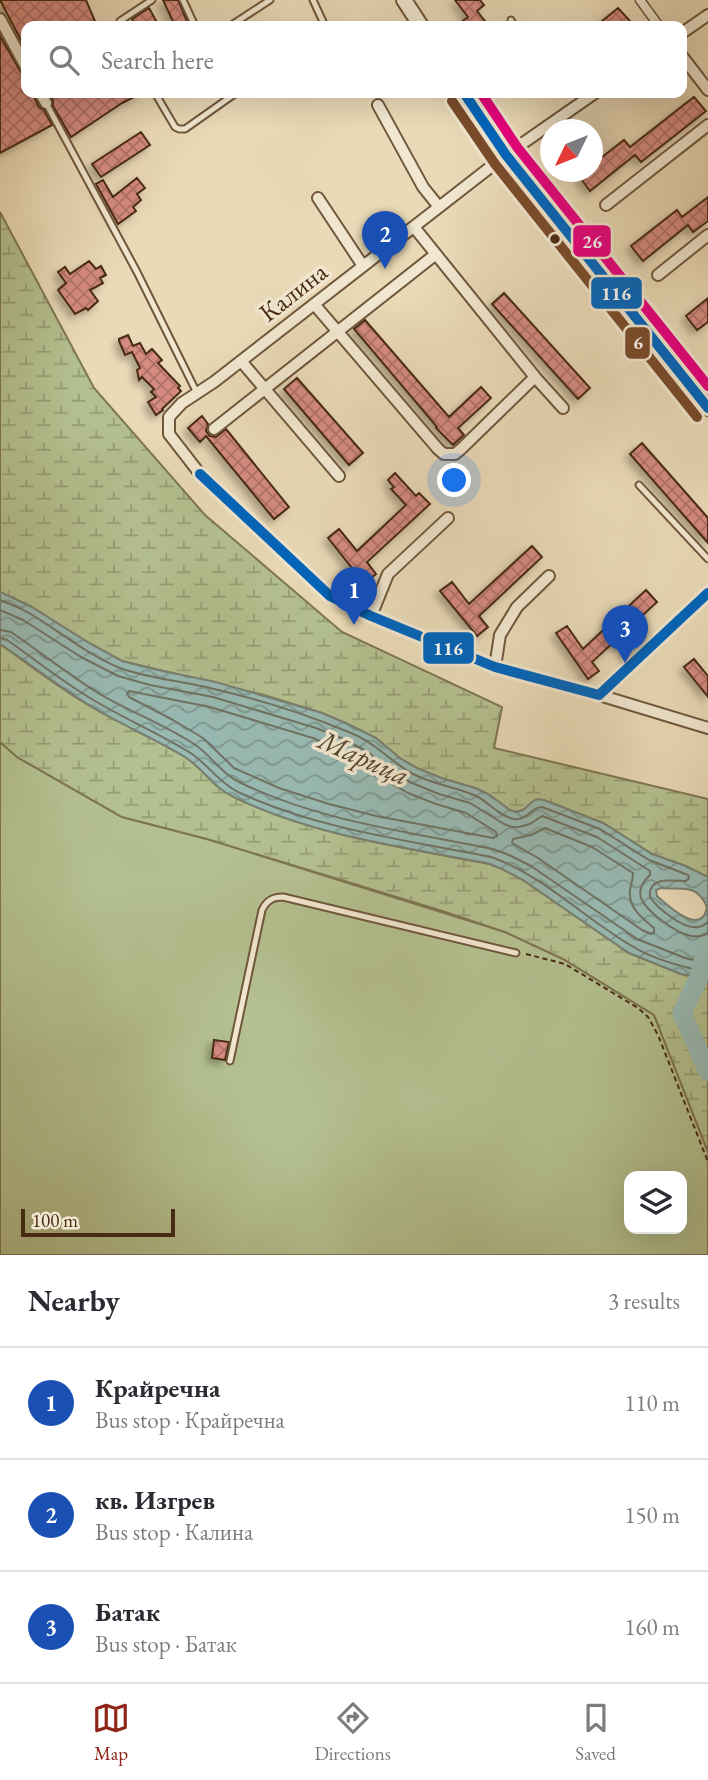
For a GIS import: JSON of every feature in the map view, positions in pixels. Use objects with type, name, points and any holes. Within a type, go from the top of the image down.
[{"type":"street","points":[[404,0],[418,21]]},
{"type":"street","points":[[640,0],[655,21]]},
{"type":"street","points":[[687,30],[708,15]]},
{"type":"street","points":[[0,19],[21,58]]},
{"type":"street","points":[[687,63],[708,90]]},
{"type":"street","name":"Калина","points":[[371,616],[330,596],[200,474],[169,434],[169,417],[506,155],[588,98]]},
{"type":"street","points":[[468,99],[506,155],[708,408]]},
{"type":"street","points":[[378,105],[423,187],[439,207]]},
{"type":"street","points":[[606,205],[708,125]]},
{"type":"street","points":[[318,198],[363,266]]},
{"type":"street","points":[[414,227],[563,408]]},
{"type":"street","points":[[658,275],[708,235]]},
{"type":"street","points":[[214,429],[436,254]]},
{"type":"street","points":[[314,304],[444,454],[455,454],[461,449],[535,377]]},
{"type":"street","points":[[241,361],[338,476]]},
{"type":"street","points":[[447,518],[388,574],[371,616],[495,667],[708,728]]},
{"type":"street","points":[[495,667],[500,635],[511,616],[549,576]]},
{"type":"street","points":[[599,695],[708,593]]},
{"type":"lane","points":[[120,21],[152,0]]},
{"type":"lane","points":[[183,0],[193,21]]},
{"type":"lane","points":[[238,21],[270,0]]},
{"type":"lane","points":[[313,0],[323,21]]},
{"type":"lane","points":[[43,98],[137,272],[197,393]]},
{"type":"lane","points":[[158,98],[179,130],[185,129],[229,98]]},
{"type":"lane","points":[[639,485],[708,559]]},
{"type":"lane","points":[[230,1061],[262,910],[266,903],[275,897],[516,953]]},
{"type":"path","points":[[516,953],[565,964],[638,1008],[648,1017],[658,1035],[708,1162]]},
{"type":"green space","points":[[0,212],[94,388],[205,515],[342,632],[502,707],[494,748],[708,799],[708,877],[652,854],[603,823],[544,800],[516,812],[509,810],[490,795],[475,788],[419,769],[401,759],[376,738],[322,713],[264,695],[122,661],[30,606],[0,592]]},
{"type":"green space","points":[[0,644],[80,700],[185,757],[234,797],[327,831],[490,864],[523,880],[629,953],[681,974],[708,979],[708,1152],[654,1015],[563,959],[505,932],[439,910],[207,839],[122,817],[17,757],[0,742]]},
{"type":"green space","points":[[0,742],[17,757],[122,817],[207,839],[505,932],[563,959],[654,1015],[708,1152],[708,1255],[0,1255]]},
{"type":"water","name":"Марица","points":[[0,592],[30,606],[122,661],[216,682],[322,713],[376,738],[401,759],[419,769],[475,788],[510,810],[523,810],[537,799],[603,823],[652,854],[708,877],[708,979],[681,974],[629,953],[523,880],[490,864],[327,831],[295,822],[234,797],[185,757],[92,707],[0,644]],"holes":[[[688,889],[699,894],[707,907],[704,916],[692,920],[669,907],[657,896],[656,890]]]},
{"type":"building","points":[[0,0],[86,0],[95,21],[21,21],[21,40]]},
{"type":"building","points":[[163,0],[178,0],[187,21],[173,21]]},
{"type":"building","points":[[455,0],[480,0],[484,5],[477,11],[485,21],[463,21],[468,17]]},
{"type":"building","points":[[149,8],[156,21],[133,21],[132,19]]},
{"type":"building","points":[[618,8],[630,21],[602,21]]},
{"type":"building","points":[[0,36],[21,72],[21,98],[34,98],[52,125],[0,153]]},
{"type":"building","points":[[694,97],[706,111],[641,162],[635,155],[603,181],[603,156],[624,140],[630,147]]},
{"type":"building","points":[[52,98],[132,98],[71,137],[53,106]]},
{"type":"building","points":[[141,132],[150,145],[101,177],[92,164]]},
{"type":"building","points":[[137,178],[145,188],[137,194],[141,200],[133,207],[136,211],[118,224],[96,184],[103,180],[113,197]]},
{"type":"building","points":[[583,182],[601,182],[590,191]]},
{"type":"building","points":[[708,197],[708,221],[693,232],[688,225],[643,261],[631,246],[677,210],[682,217]]},
{"type":"building","points":[[89,261],[96,269],[101,266],[106,275],[100,278],[103,283],[90,290],[98,301],[88,310],[86,308],[75,314],[58,290],[66,283],[58,272],[65,267],[70,274]]},
{"type":"building","points":[[504,293],[590,388],[578,399],[492,304]]},
{"type":"building","points":[[708,298],[708,322],[697,330],[686,316]]},
{"type":"building","points":[[365,320],[449,417],[481,387],[491,398],[458,428],[464,435],[453,445],[354,329]]},
{"type":"building","points":[[128,335],[133,346],[140,343],[146,354],[152,349],[162,360],[158,363],[180,386],[178,388],[181,391],[156,415],[148,402],[156,397],[151,392],[154,389],[142,377],[139,380],[137,370],[140,368],[132,352],[125,355],[119,341]]},
{"type":"building","points":[[297,378],[363,453],[349,465],[284,389]]},
{"type":"building","points":[[202,416],[208,424],[206,431],[210,436],[216,437],[226,429],[289,507],[274,519],[206,436],[200,442],[188,428]]},
{"type":"building","points":[[642,443],[708,518],[708,543],[630,454]]},
{"type":"building","points":[[395,473],[416,496],[419,493],[430,504],[367,562],[376,574],[364,583],[328,538],[339,529],[357,551],[406,505],[391,489],[394,487],[388,480]]},
{"type":"building","points":[[532,546],[542,557],[479,616],[488,627],[477,636],[440,591],[452,582],[469,604]]},
{"type":"building","points":[[646,590],[657,602],[592,662],[599,671],[588,679],[556,633],[567,626],[583,649]]},
{"type":"building","points":[[694,659],[708,676],[708,697],[684,667]]},
{"type":"building","points":[[214,1040],[229,1042],[225,1060],[212,1058]]},
{"type":"waterway","points":[[708,945],[699,977],[682,1013],[708,1072]]},
{"type":"transit line","name":"116","points":[[467,98],[506,155],[708,408]]},
{"type":"transit line","name":"26","points":[[484,98],[517,147],[708,386]]},
{"type":"transit line","name":"6","points":[[452,101],[495,164],[697,417]]},
{"type":"transit line","name":"116","points":[[200,474],[330,596],[371,616],[495,667],[599,695],[708,593]]},
{"type":"place","name":"кв. Изгрев","points":[[385,269]]},
{"type":"place","name":"Крайречна","points":[[354,625]]},
{"type":"place","name":"Батак","points":[[625,663]]}]
